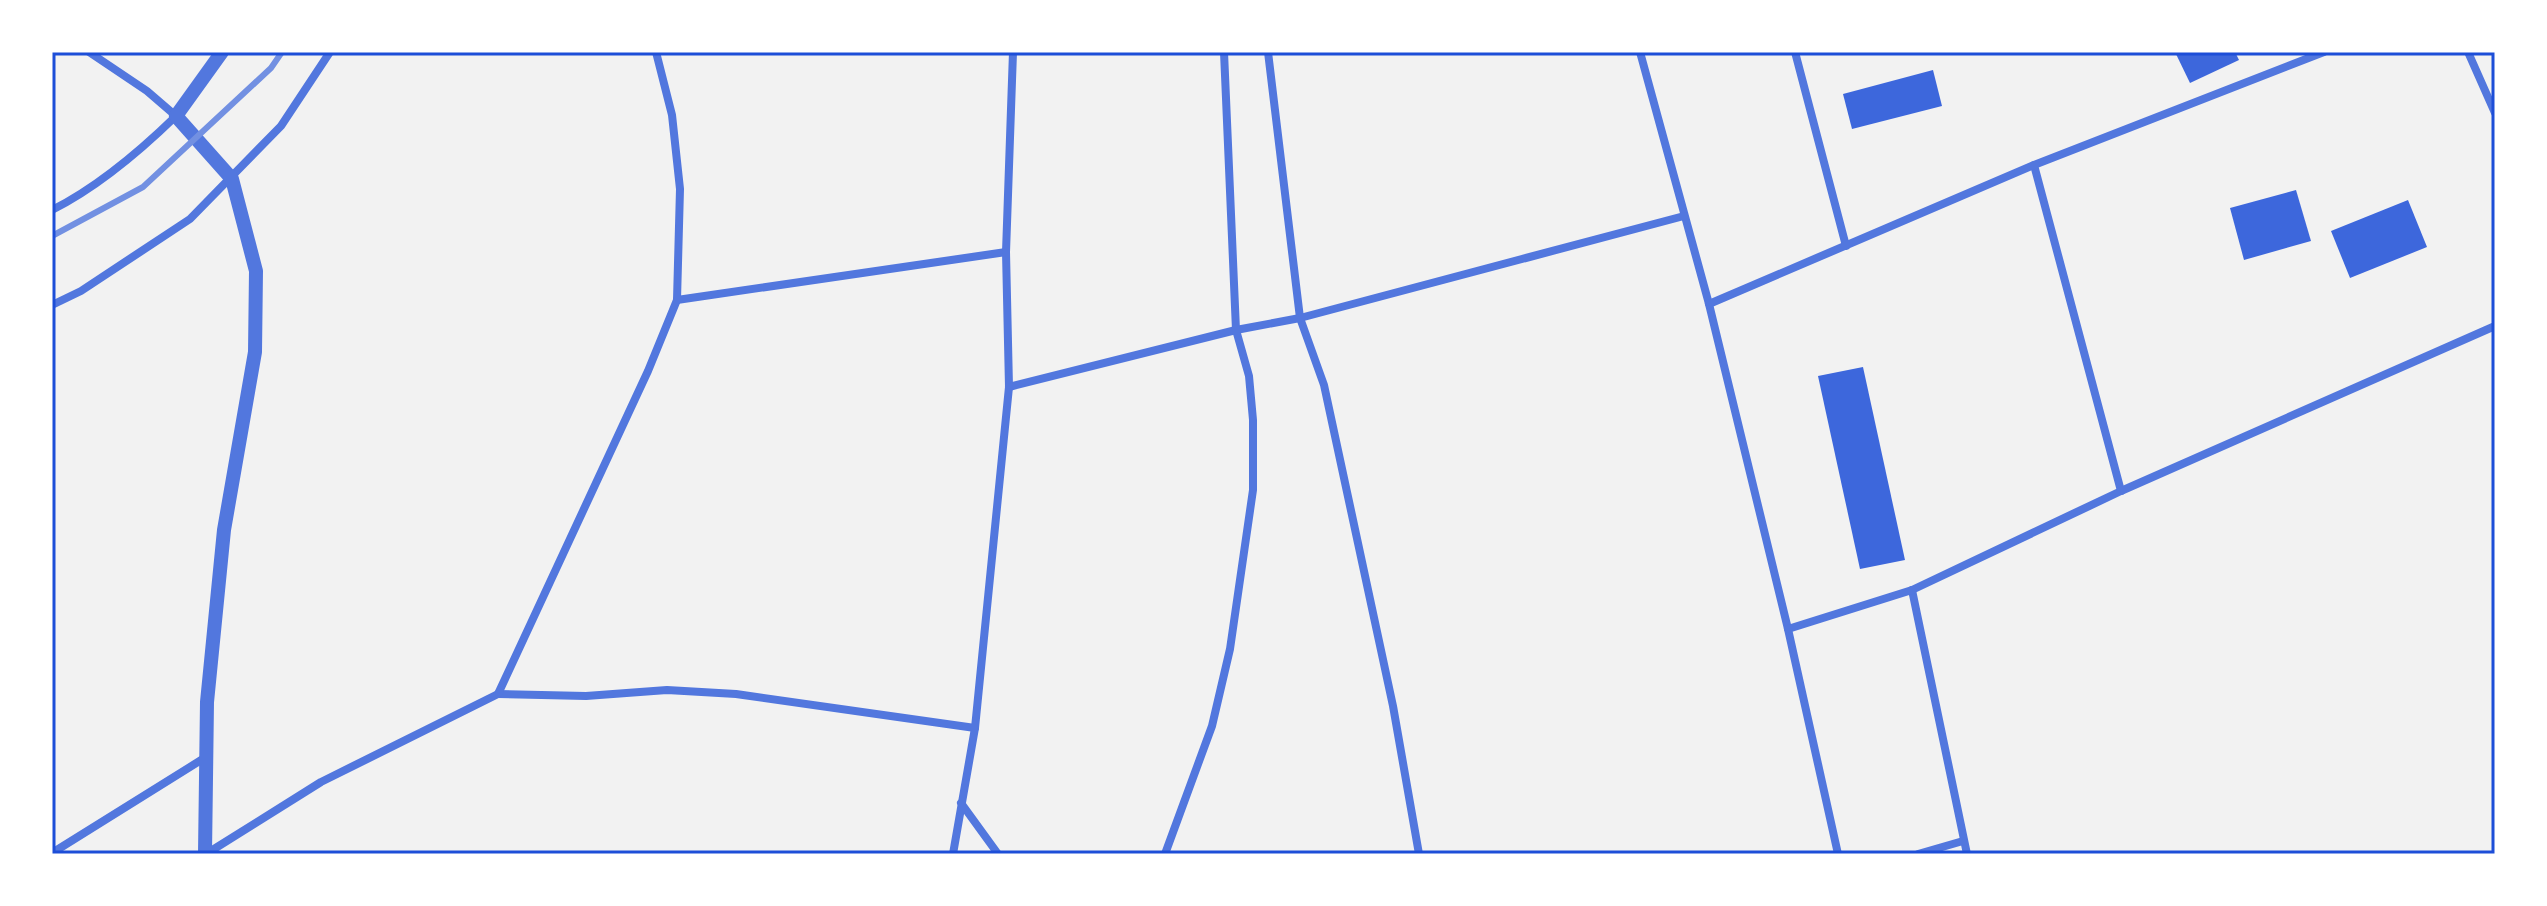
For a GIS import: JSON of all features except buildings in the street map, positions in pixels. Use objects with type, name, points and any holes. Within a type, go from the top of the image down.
[{"type":"street","points":[[89,52],[147,91],[176,116],[232,179],[256,271],[255,352],[224,530],[207,702],[206,854]]},
{"type":"street","points":[[52,210],[113,171],[148,143],[176,116],[222,52]]},
{"type":"street","points":[[52,305],[81,291],[190,219],[281,126],[330,52]]},
{"type":"street","points":[[498,694],[648,371],[677,300],[680,189],[672,115],[656,52]]},
{"type":"street","points":[[953,854],[975,728],[1009,387],[1006,252],[1013,52]]},
{"type":"street","points":[[1165,854],[1212,726],[1230,649],[1253,490],[1253,420],[1249,376],[1236,330],[1224,52]]},
{"type":"street","points":[[1268,52],[1300,318],[1324,385],[1393,706],[1419,854]]},
{"type":"street","points":[[1640,52],[1709,304],[1788,629],[1838,854]]},
{"type":"street","points":[[1795,52],[1846,246]]},
{"type":"street","points":[[1709,304],[2034,165],[2324,52]]},
{"type":"street","points":[[2468,52],[2495,113]]},
{"type":"street","points":[[2034,165],[2121,491]]},
{"type":"street","points":[[1009,387],[1236,330],[1300,318],[1684,216]]},
{"type":"street","points":[[677,300],[1006,252]]},
{"type":"street","points":[[1788,629],[1912,590],[2121,491],[2495,326]]},
{"type":"street","points":[[1912,590],[1967,854]]},
{"type":"street","points":[[206,854],[321,782],[498,694],[586,696],[667,690],[736,694],[975,728]]},
{"type":"street","points":[[52,853],[206,757]]},
{"type":"street","points":[[961,802],[998,854]]},
{"type":"street","points":[[1918,854],[1963,841]]},
{"type":"railway","points":[[52,236],[143,187],[271,68],[282,52]]}]
